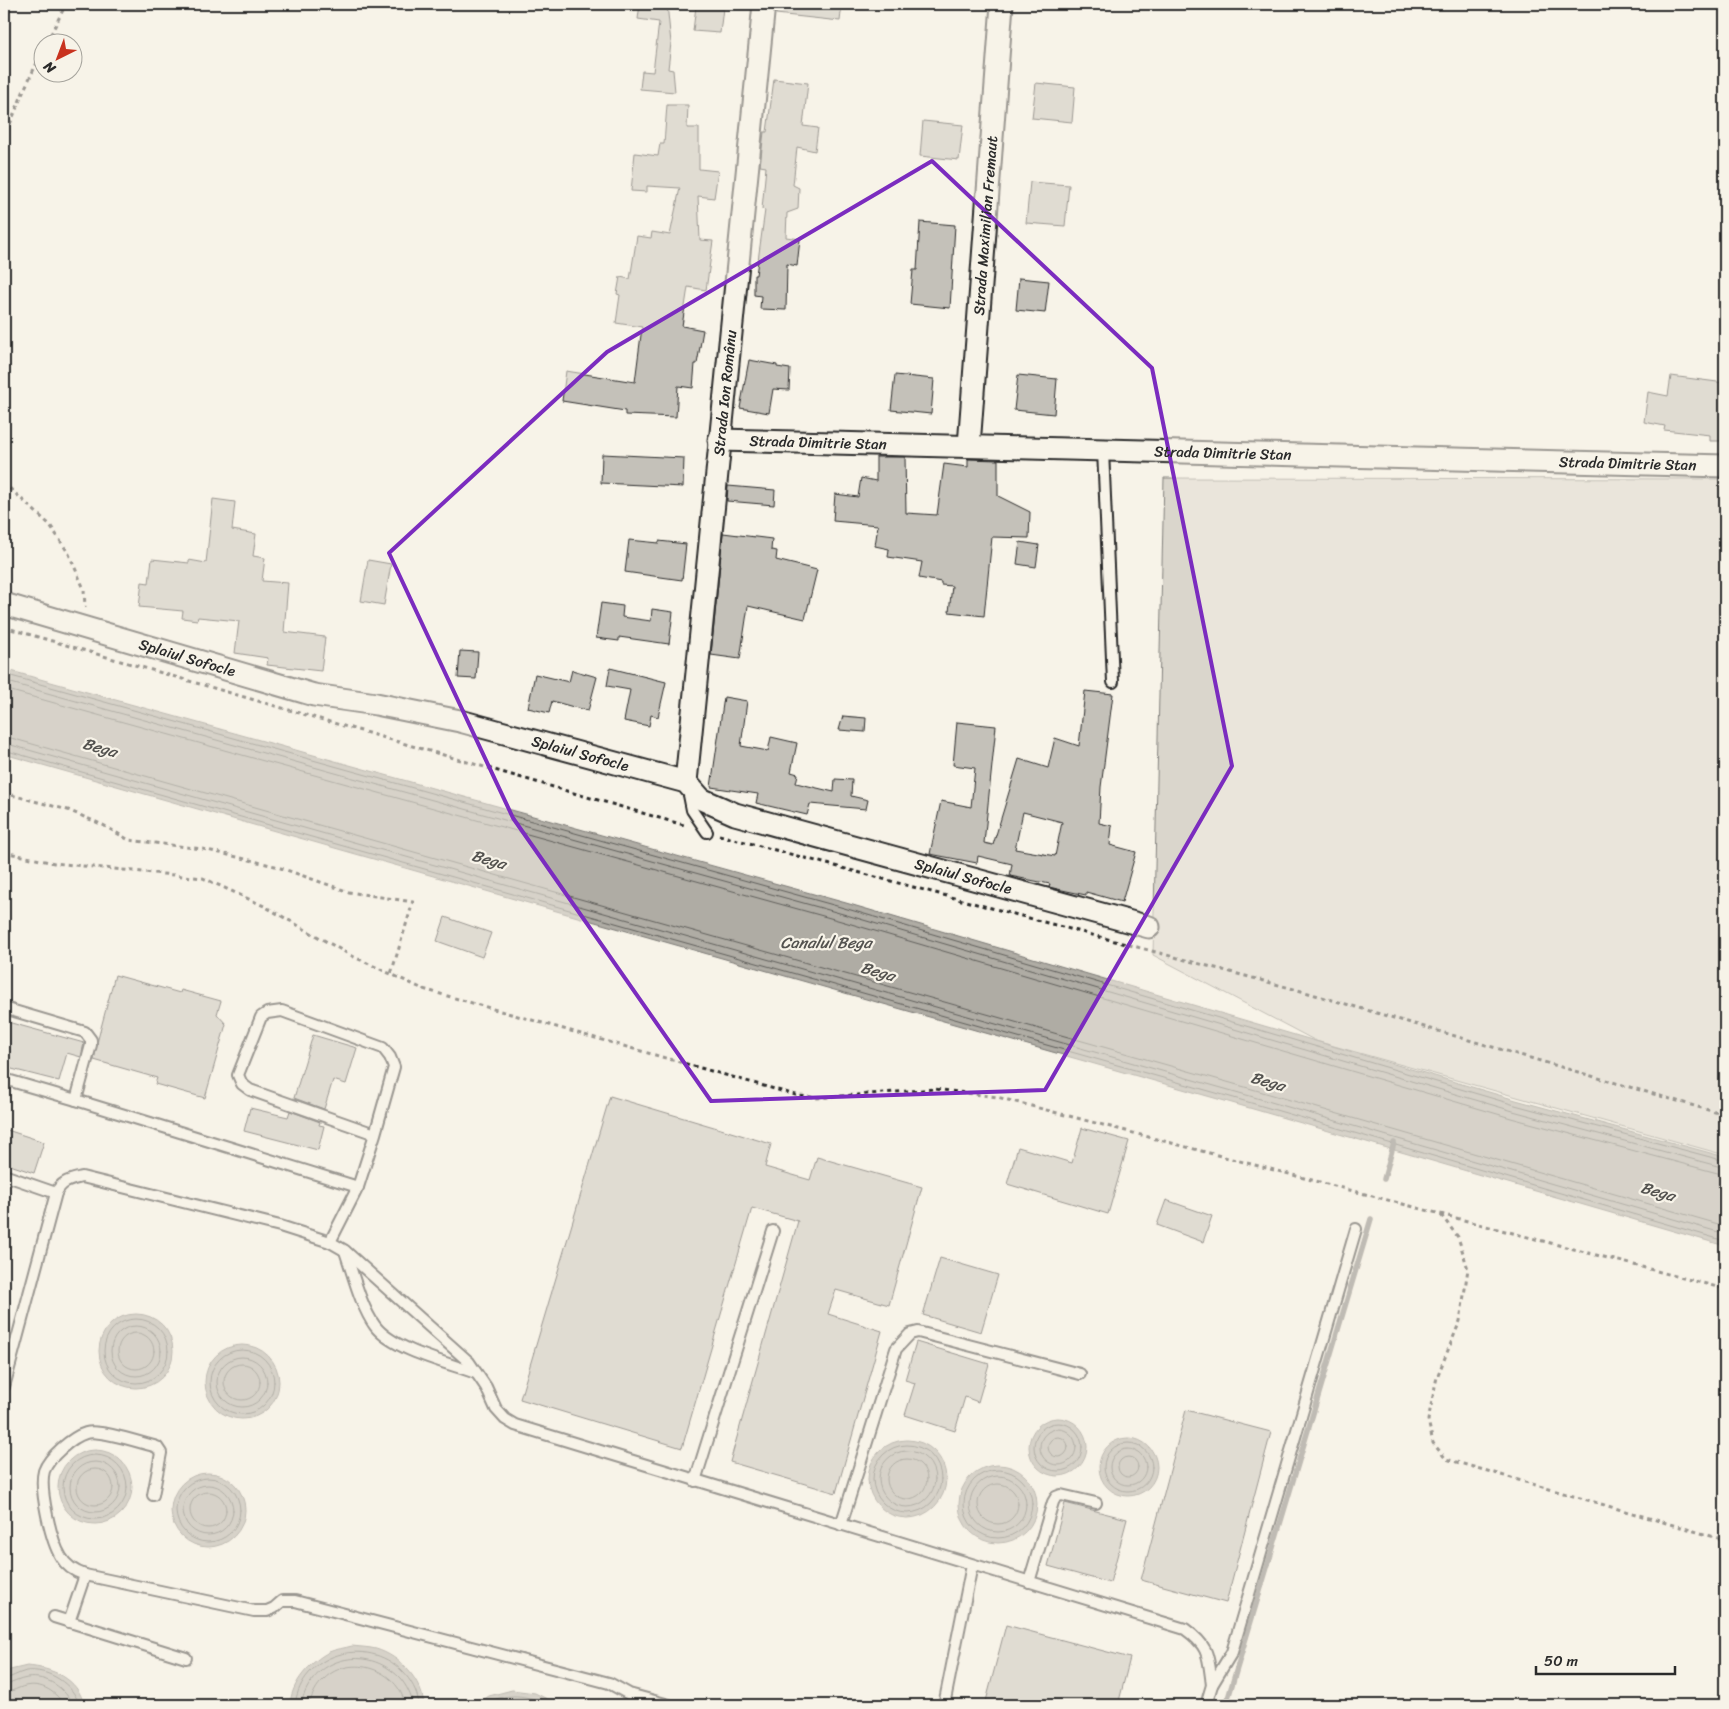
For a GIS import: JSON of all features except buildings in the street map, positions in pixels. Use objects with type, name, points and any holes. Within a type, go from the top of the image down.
[{"type":"street","name":"Strada Ion Românu","points":[[686,782],[764,4]]},
{"type":"street","name":"Strada Maximilian Fremaut","points":[[969,446],[1002,4]]},
{"type":"street","name":"Strada Dimitrie Stan","points":[[720,440],[1725,466]]},
{"type":"street","name":"Splaiul Sofocle","points":[[4,604],[314,695],[376,704],[460,721],[686,782],[701,799],[735,814],[1149,927]]},
{"type":"lane","points":[[1103,450],[1113,682]]},
{"type":"lane","points":[[686,782],[692,810],[707,832]]},
{"type":"lane","points":[[4,1008],[85,1032],[89,1035],[91,1045],[76,1100]]},
{"type":"lane","points":[[330,1242],[358,1187],[375,1134],[394,1066],[383,1048],[282,1011],[267,1013],[261,1017],[238,1075],[242,1084],[250,1090],[375,1134]]},
{"type":"lane","points":[[4,1079],[358,1187]]},
{"type":"lane","points":[[4,1175],[56,1193]]},
{"type":"lane","points":[[4,1387],[56,1193],[60,1186],[67,1181],[82,1177],[280,1226],[330,1242],[344,1250],[469,1362],[486,1387],[496,1409],[505,1419],[515,1425],[1184,1629],[1198,1638],[1208,1654],[1212,1685]]},
{"type":"lane","points":[[1206,1705],[1212,1685],[1232,1652],[1356,1229]]},
{"type":"lane","points":[[695,1481],[773,1231]]},
{"type":"lane","points":[[344,1250],[366,1309],[376,1326],[390,1339],[402,1346],[476,1373]]},
{"type":"lane","points":[[842,1525],[896,1349],[910,1334],[918,1332],[1080,1374]]},
{"type":"lane","points":[[152,1495],[161,1453],[157,1447],[105,1434],[88,1432],[76,1437],[55,1455],[44,1472],[44,1501],[52,1539],[62,1558],[76,1572],[85,1576],[254,1611],[267,1611],[282,1601],[295,1601],[609,1683],[629,1694],[669,1705]]},
{"type":"lane","points":[[1029,1582],[1056,1497],[1061,1495],[1096,1503]]},
{"type":"lane","points":[[944,1705],[972,1565]]},
{"type":"lane","points":[[69,1622],[85,1576]]},
{"type":"lane","points":[[54,1617],[186,1658]]},
{"type":"lane","points":[[626,1705],[629,1694]]},
{"type":"path","points":[[52,32],[66,4]]},
{"type":"path","points":[[4,139],[32,73]]},
{"type":"path","points":[[4,483],[50,525],[69,554],[84,589],[86,628]]},
{"type":"path","points":[[4,627],[707,832],[1305,992],[1725,1115]]},
{"type":"path","points":[[4,793],[68,810],[103,825],[129,840],[163,842],[204,849],[274,866],[349,892],[413,902],[391,974]]},
{"type":"path","points":[[4,852],[54,863],[163,872],[203,878],[264,906],[350,955],[423,990],[799,1096],[817,1098],[935,1089],[997,1097],[1725,1288]]},
{"type":"path","points":[[1441,1214],[1458,1237],[1468,1269],[1460,1321],[1437,1377],[1428,1420],[1433,1443],[1446,1459],[1725,1540]]},
{"type":"highlighted area","points":[[932,161],[1152,368],[1232,766],[1045,1090],[711,1101],[513,818],[389,553],[607,352]]},
{"type":"shaded area","points":[[1164,478],[1725,479],[1725,1155],[1316,1041],[1153,955]]},
{"type":"water","name":"Canalul Bega","points":[[4,669],[846,903],[1516,1100],[1725,1157],[1725,1246],[1253,1109],[4,754]]},
{"type":"water","points":[[136,1314],[150,1317],[162,1325],[170,1337],[173,1351],[170,1365],[162,1377],[150,1385],[136,1388],[122,1385],[110,1377],[102,1365],[99,1351],[102,1337],[110,1325],[122,1317]]},
{"type":"water","points":[[242,1345],[256,1348],[268,1356],[276,1368],[279,1382],[276,1396],[268,1408],[256,1416],[242,1419],[228,1416],[216,1408],[208,1396],[205,1382],[208,1368],[216,1356],[228,1348]]},
{"type":"water","points":[[1058,1418],[1069,1420],[1079,1426],[1085,1436],[1087,1447],[1085,1458],[1079,1468],[1069,1474],[1058,1476],[1047,1474],[1037,1468],[1031,1458],[1029,1447],[1031,1436],[1037,1426],[1047,1420]]},
{"type":"water","points":[[1128,1438],[1139,1440],[1149,1446],[1155,1456],[1157,1467],[1155,1478],[1149,1488],[1139,1494],[1128,1496],[1117,1494],[1107,1488],[1101,1478],[1099,1467],[1101,1456],[1107,1446],[1117,1440]]},
{"type":"water","points":[[907,1440],[922,1443],[935,1451],[943,1464],[946,1479],[943,1494],[935,1507],[922,1515],[907,1518],[892,1515],[879,1507],[871,1494],[868,1479],[871,1464],[879,1451],[892,1443]]},
{"type":"water","points":[[95,1450],[109,1453],[121,1461],[129,1473],[132,1487],[129,1501],[121,1513],[109,1521],[95,1524],[81,1521],[69,1513],[61,1501],[58,1487],[61,1473],[69,1461],[81,1453]]},
{"type":"water","points":[[998,1465],[1013,1468],[1026,1476],[1034,1489],[1037,1504],[1034,1519],[1026,1532],[1013,1540],[998,1543],[983,1540],[970,1532],[962,1519],[959,1504],[962,1489],[970,1476],[983,1468]]},
{"type":"water","points":[[208,1473],[222,1476],[234,1484],[242,1496],[245,1510],[242,1524],[234,1536],[222,1544],[208,1547],[194,1544],[182,1536],[174,1524],[171,1510],[174,1496],[182,1484],[194,1476]]},
{"type":"water","points":[[352,1646],[367,1647],[385,1652],[401,1663],[419,1687],[424,1705],[290,1705],[291,1697],[298,1681],[315,1661],[329,1652]]},
{"type":"water","points":[[27,1666],[46,1669],[63,1676],[76,1688],[84,1705],[4,1705],[4,1675],[10,1670]]},
{"type":"water","points":[[512,1690],[535,1693],[559,1705],[475,1705],[489,1696]]},
{"type":"waterway","points":[[1384,1179],[1394,1143]]},
{"type":"waterway","points":[[1226,1705],[1371,1219]]},
{"type":"water label","name":"Bega","points":[[100,747]]},
{"type":"water label","name":"Bega","points":[[489,859]]},
{"type":"water label","name":"Bega","points":[[878,971]]},
{"type":"water label","name":"Bega","points":[[1268,1081]]},
{"type":"water label","name":"Bega","points":[[1658,1191]]}]
